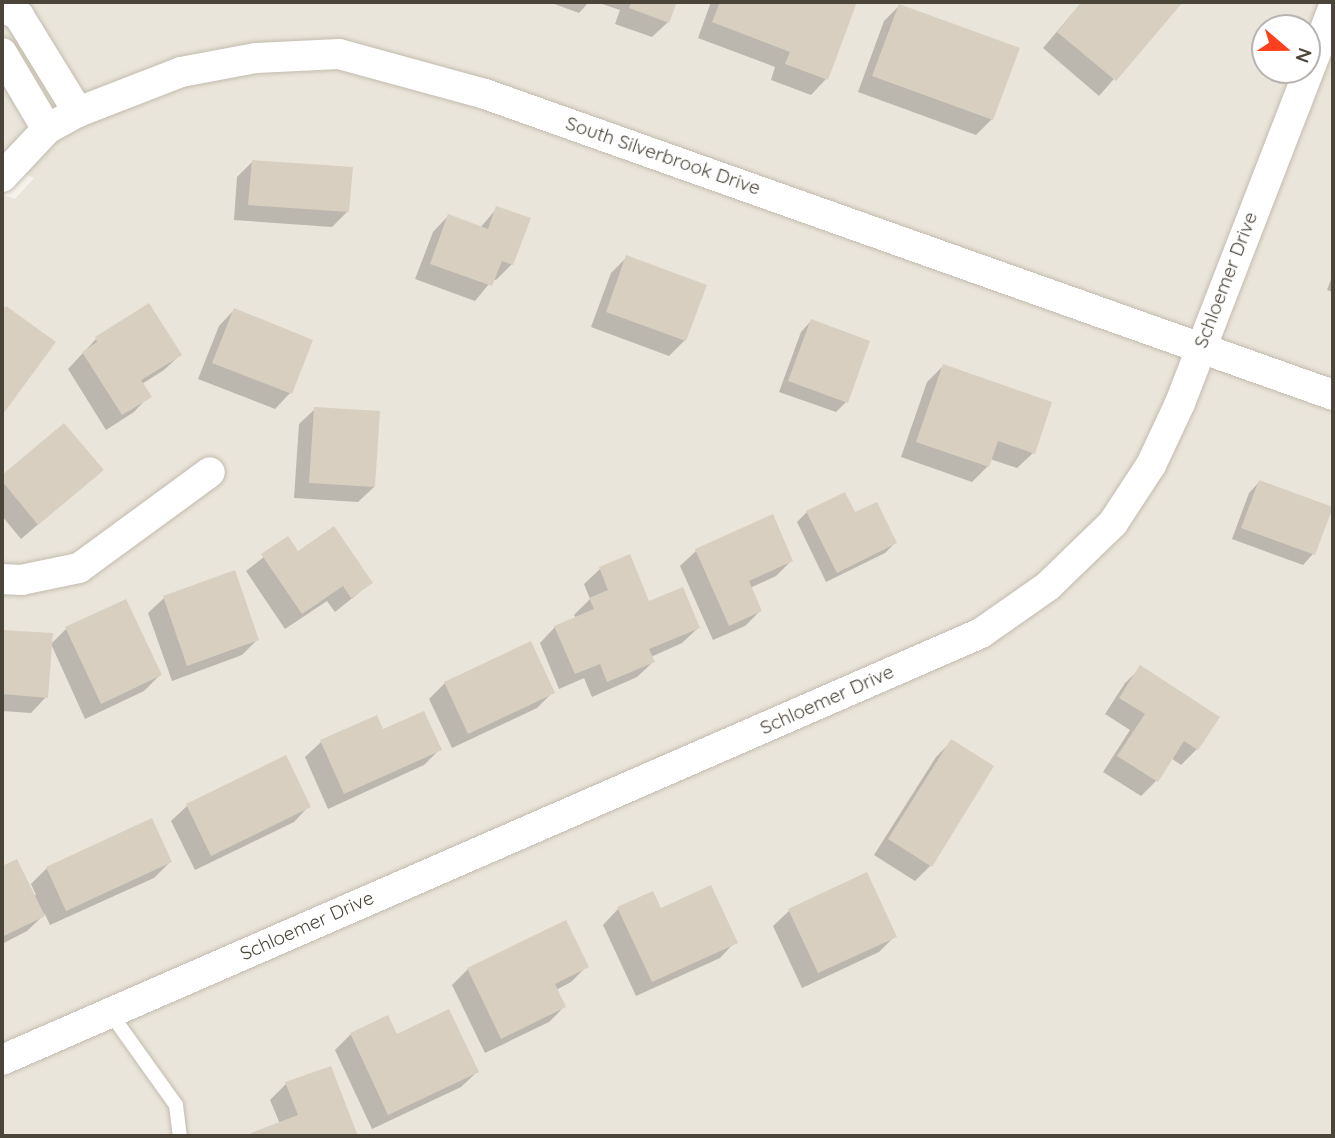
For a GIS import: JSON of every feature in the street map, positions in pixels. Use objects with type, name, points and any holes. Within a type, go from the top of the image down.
[{"type":"street","points":[[2,6],[19,16],[78,112]]},
{"type":"street","name":"Schloemer Drive","points":[[2,1060],[981,633],[1048,586],[1113,523],[1151,465],[1180,403],[1200,345],[1333,9]]},
{"type":"street","points":[[2,53],[47,130]]},
{"type":"street","name":"South Silverbrook Drive","points":[[2,177],[47,130],[78,112],[181,72],[256,58],[339,54],[485,94],[1200,345],[1333,395]]},
{"type":"street","points":[[2,579],[21,580],[79,568],[210,472]]},
{"type":"lane","points":[[111,1014],[176,1105],[180,1136]]},
{"type":"shaded area","points":[[2,2],[1333,2],[1333,1136],[2,1136],[2,195],[15,199],[34,178],[2,165]]},
{"type":"building","points":[[631,2],[677,2],[669,23],[629,8]]},
{"type":"building","points":[[720,2],[857,2],[828,80],[785,64],[790,52],[712,22]]},
{"type":"building","points":[[1082,2],[1183,2],[1116,81],[1057,32]]},
{"type":"building","points":[[899,4],[1020,48],[993,120],[872,76]]},
{"type":"building","points":[[252,160],[353,167],[349,212],[248,205]]},
{"type":"building","points":[[496,206],[531,218],[513,265],[502,261],[492,286],[430,264],[448,214],[488,229]]},
{"type":"building","points":[[626,255],[707,285],[686,341],[606,312]]},
{"type":"building","points":[[149,303],[182,355],[141,380],[152,397],[122,415],[82,352],[97,342],[95,337]]},
{"type":"building","points":[[6,306],[56,342],[3,414],[2,311]]},
{"type":"building","points":[[234,308],[313,340],[292,394],[212,363]]},
{"type":"building","points":[[811,319],[870,341],[848,403],[788,381]]},
{"type":"building","points":[[943,364],[1052,402],[1035,454],[998,441],[989,467],[916,442]]},
{"type":"building","points":[[314,407],[380,411],[375,487],[309,483]]},
{"type":"building","points":[[64,423],[104,470],[38,525],[2,481],[2,475]]},
{"type":"building","points":[[1259,480],[1333,507],[1315,555],[1241,528]]},
{"type":"building","points":[[845,492],[855,512],[877,502],[897,543],[837,573],[806,511]]},
{"type":"building","points":[[773,514],[793,561],[749,581],[762,611],[729,626],[695,549]]},
{"type":"building","points":[[334,526],[373,583],[351,598],[343,586],[302,614],[261,554],[288,536],[298,551]]},
{"type":"building","points":[[630,554],[649,601],[683,587],[700,628],[649,649],[655,662],[607,682],[600,664],[575,674],[554,626],[594,609],[589,598],[608,590],[599,567]]},
{"type":"building","points":[[235,570],[259,640],[187,666],[163,596]]},
{"type":"building","points":[[126,599],[162,675],[101,704],[65,627]]},
{"type":"building","points":[[2,630],[53,633],[48,698],[2,694]]},
{"type":"building","points":[[531,641],[555,693],[468,734],[444,682]]},
{"type":"building","points":[[1140,665],[1220,717],[1198,750],[1184,741],[1158,782],[1117,756],[1145,714],[1119,698]]},
{"type":"building","points":[[424,711],[442,750],[344,794],[320,740],[377,715],[383,729]]},
{"type":"building","points":[[951,739],[994,766],[932,867],[888,839]]},
{"type":"building","points":[[286,755],[311,807],[211,856],[186,804]]},
{"type":"building","points":[[152,818],[172,862],[66,911],[46,867]]},
{"type":"building","points":[[17,859],[45,916],[2,937],[2,866]]},
{"type":"building","points":[[867,872],[897,937],[818,973],[788,909]]},
{"type":"building","points":[[711,885],[738,943],[652,982],[617,907],[653,891],[661,908]]},
{"type":"building","points":[[566,920],[589,967],[555,984],[566,1007],[501,1039],[467,968]]},
{"type":"building","points":[[449,1009],[479,1072],[388,1115],[350,1033],[388,1015],[397,1034]]},
{"type":"building","points":[[331,1066],[358,1136],[252,1136],[251,1133],[298,1115],[285,1082]]}]
